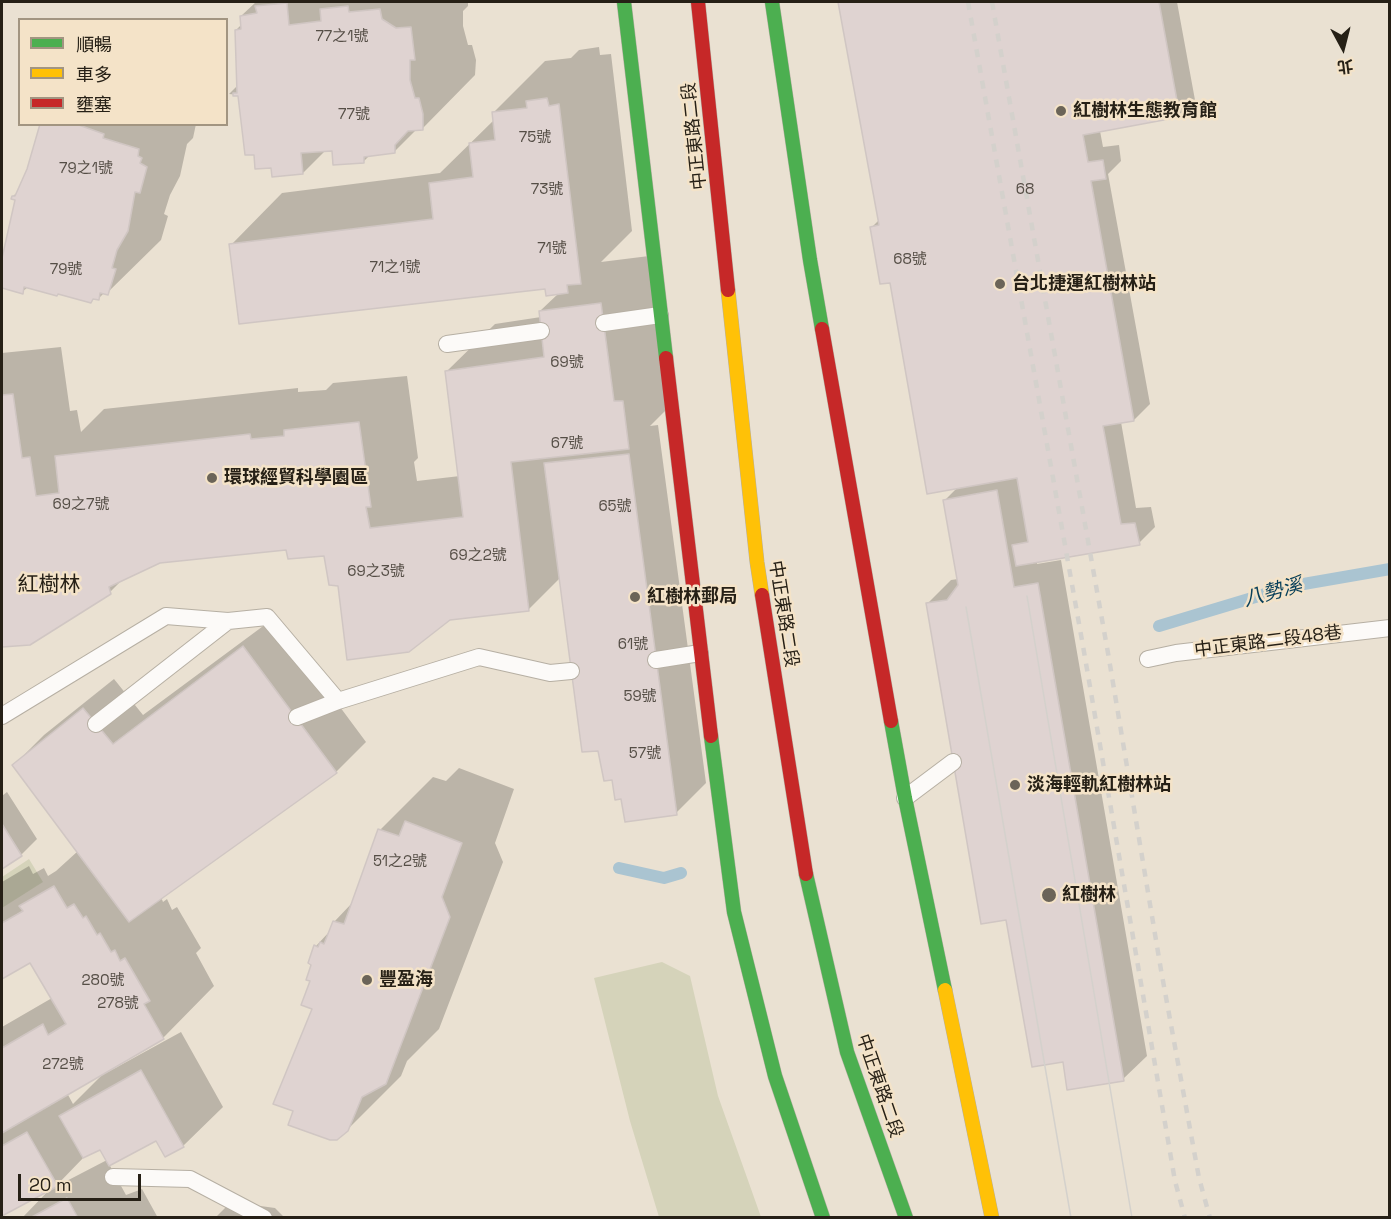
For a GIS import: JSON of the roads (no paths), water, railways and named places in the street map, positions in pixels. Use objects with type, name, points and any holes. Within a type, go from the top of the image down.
[{"type":"main road","points":[[624,2],[700,653],[734,912],[776,1076],[823,1218]]},
{"type":"main road","name":"中正東路二段","points":[[698,2],[757,562],[808,886],[847,1052],[906,1218]]},
{"type":"main road","points":[[772,2],[816,293],[905,798],[992,1218]]},
{"type":"lane","points":[[604,322],[660,315]]},
{"type":"lane","points":[[447,344],[541,331]]},
{"type":"lane","points":[[2,716],[166,616],[228,621],[267,617],[338,701]]},
{"type":"lane","points":[[96,724],[228,621]]},
{"type":"lane","name":"中正東路二段48巷","points":[[1148,659],[1176,653],[1389,628]]},
{"type":"lane","points":[[656,660],[700,653]]},
{"type":"lane","points":[[297,717],[338,701],[479,657],[550,673],[571,671]]},
{"type":"lane","points":[[905,798],[953,762]]},
{"type":"lane","points":[[113,1177],[190,1179],[264,1218]]},
{"type":"waterway","name":"八勢溪","points":[[1159,626],[1292,586],[1390,569]]},
{"type":"waterway","name":"八勢溪","points":[[619,868],[664,878],[681,873]]},
{"type":"tram line","points":[[1027,596],[1132,1218]]},
{"type":"tram line","points":[[966,607],[1071,1218]]},
{"type":"railway","points":[[968,2],[1083,646],[1175,1181],[1185,1218]]},
{"type":"railway","points":[[992,2],[1108,653],[1161,970],[1199,1178],[1210,1218]]},
{"type":"place","name":"紅樹林生態教育館","points":[[1061,111]]},
{"type":"place","name":"台北捷運紅樹林站","points":[[1000,284]]},
{"type":"place","name":"環球經貿科學園區","points":[[212,478]]},
{"type":"place","name":"紅樹林郵局","points":[[635,597]]},
{"type":"place","name":"淡海輕軌紅樹林站","points":[[1015,785]]},
{"type":"place","name":"紅樹林","points":[[1049,895]]},
{"type":"place","name":"豐盈海","points":[[367,980]]},
{"type":"district","name":"紅樹林","points":[[49,585]]}]
